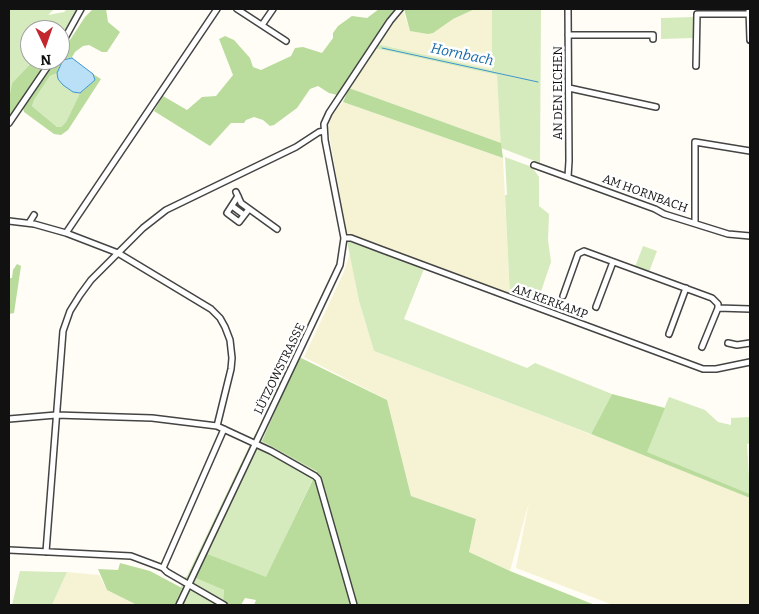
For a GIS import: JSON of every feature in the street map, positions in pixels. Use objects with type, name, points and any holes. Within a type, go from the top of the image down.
[{"type":"street","points":[[70,29],[81,9]]},
{"type":"street","points":[[66,233],[217,9]]},
{"type":"street","points":[[237,9],[286,41]]},
{"type":"street","points":[[262,25],[272,9]]},
{"type":"street","points":[[46,552],[63,331],[70,311],[91,280],[143,228],[166,210],[296,147],[317,133],[324,131],[329,113],[400,9]]},
{"type":"street","name":"AN DEN EICHEN","points":[[568,9],[568,177]]},
{"type":"street","points":[[696,66],[697,14],[749,11],[750,40]]},
{"type":"street","points":[[568,36],[653,35],[653,39]]},
{"type":"street","points":[[9,123],[45,70]]},
{"type":"street","points":[[569,88],[656,107]]},
{"type":"street","name":"LÜTZOWSTRASSE","points":[[179,605],[340,265],[344,238],[324,131]]},
{"type":"street","points":[[695,223],[694,142],[750,151]]},
{"type":"street","name":"AM HORNBACH","points":[[534,165],[655,209],[664,214],[728,234],[750,236]]},
{"type":"street","points":[[249,209],[240,222],[227,213],[237,194],[241,203],[277,229]]},
{"type":"street","points":[[232,206],[244,215]]},
{"type":"street","points":[[29,223],[34,215]]},
{"type":"street","points":[[9,221],[29,223],[66,233],[118,253],[211,309],[220,318],[230,340],[232,358],[217,426]]},
{"type":"street","name":"AM KERKAMP","points":[[344,238],[350,238],[373,246],[703,369],[716,369],[750,362]]},
{"type":"street","points":[[562,296],[580,251],[686,288],[712,298],[718,304],[702,347]]},
{"type":"street","points":[[596,307],[614,262]]},
{"type":"street","points":[[669,334],[686,288]]},
{"type":"street","points":[[718,308],[750,309]]},
{"type":"street","points":[[728,343],[737,345],[750,343]]},
{"type":"street","points":[[9,419],[56,415],[152,418],[217,426],[255,443],[318,479],[354,605]]},
{"type":"street","points":[[163,568],[224,429]]},
{"type":"street","points":[[9,550],[131,556],[163,568],[224,605]]},
{"type":"shaded area","points":[[475,9],[492,9],[492,70],[377,44],[403,10],[410,31],[453,19]]},
{"type":"shaded area","points":[[374,48],[497,75],[501,143],[349,88]]},
{"type":"shaded area","points":[[343,102],[503,158],[510,296],[347,236],[328,128],[332,114]]},
{"type":"shaded area","points":[[350,253],[359,301],[374,351],[645,455],[750,498],[750,605],[613,605],[516,568],[529,502],[510,571],[469,552],[476,519],[411,496],[387,400],[304,357],[343,274]]},
{"type":"shaded area","points":[[67,572],[99,575],[107,590],[137,605],[52,605]]},
{"type":"green space","points":[[9,9],[54,9],[48,15],[64,12],[67,9],[77,9],[78,16],[70,30],[70,20],[20,20],[20,70],[24,70],[12,83],[9,98]]},
{"type":"green space","points":[[93,9],[106,9],[108,22],[120,32],[107,52],[102,52],[89,45],[83,46],[70,58],[70,40],[85,17]]},
{"type":"green space","points":[[379,9],[395,9],[337,95],[329,93],[318,86],[310,89],[297,108],[274,125],[270,126],[263,120],[254,117],[246,120],[244,123],[231,123],[210,146],[154,111],[163,96],[187,110],[202,97],[216,96],[233,75],[219,39],[225,36],[234,40],[250,58],[253,67],[261,70],[291,56],[295,48],[303,47],[322,53],[333,38],[333,33],[338,26],[352,16],[367,18]]},
{"type":"green space","points":[[404,9],[475,9],[453,19],[433,33],[428,34],[410,31]]},
{"type":"green space","points":[[492,9],[541,9],[540,163],[501,148],[497,75],[374,48],[377,44],[492,70]]},
{"type":"green space","points":[[694,17],[694,38],[661,39],[661,18]]},
{"type":"green space","points":[[24,70],[58,70],[57,73],[50,76],[32,106],[57,127],[61,127],[66,122],[80,93],[95,80],[93,74],[101,79],[68,130],[61,135],[54,134],[24,112],[22,104],[9,123],[9,98],[12,83]]},
{"type":"green space","points":[[57,73],[58,79],[73,92],[80,93],[66,122],[61,127],[57,127],[32,106],[50,76]]},
{"type":"green space","points":[[349,88],[501,143],[503,158],[343,102]]},
{"type":"green space","points":[[505,157],[532,167],[539,177],[539,206],[549,214],[548,240],[551,262],[536,306],[510,296]]},
{"type":"green space","points":[[354,240],[426,264],[404,319],[527,368],[535,363],[612,394],[591,434],[374,351],[359,301],[347,241]]},
{"type":"green space","points":[[643,246],[657,251],[649,272],[635,267]]},
{"type":"green space","points":[[17,264],[21,266],[14,313],[9,314],[9,278],[12,278],[13,270]]},
{"type":"green space","points":[[299,357],[387,400],[411,496],[476,519],[469,552],[510,571],[595,605],[254,605],[256,600],[245,598],[241,605],[230,605],[223,601],[224,590],[194,577],[205,553],[266,577],[317,471],[262,441]]},
{"type":"green space","points":[[612,394],[665,408],[647,452],[750,494],[750,498],[591,434]]},
{"type":"green space","points":[[669,397],[705,410],[718,422],[731,425],[731,418],[750,417],[750,443],[747,444],[750,494],[646,452]]},
{"type":"green space","points":[[255,434],[262,441],[317,470],[266,578],[205,553],[224,591],[223,601],[230,605],[188,605],[177,603],[182,581],[187,576]]},
{"type":"green space","points":[[120,563],[150,571],[182,588],[177,602],[188,605],[137,605],[107,590],[98,569],[118,570]]},
{"type":"green space","points":[[20,571],[67,572],[52,605],[12,605]]},
{"type":"water","points":[[70,58],[93,74],[95,80],[80,93],[73,92],[58,79],[58,70],[70,70]]},
{"type":"waterway","name":"Hornbach","points":[[382,48],[538,82]]}]
